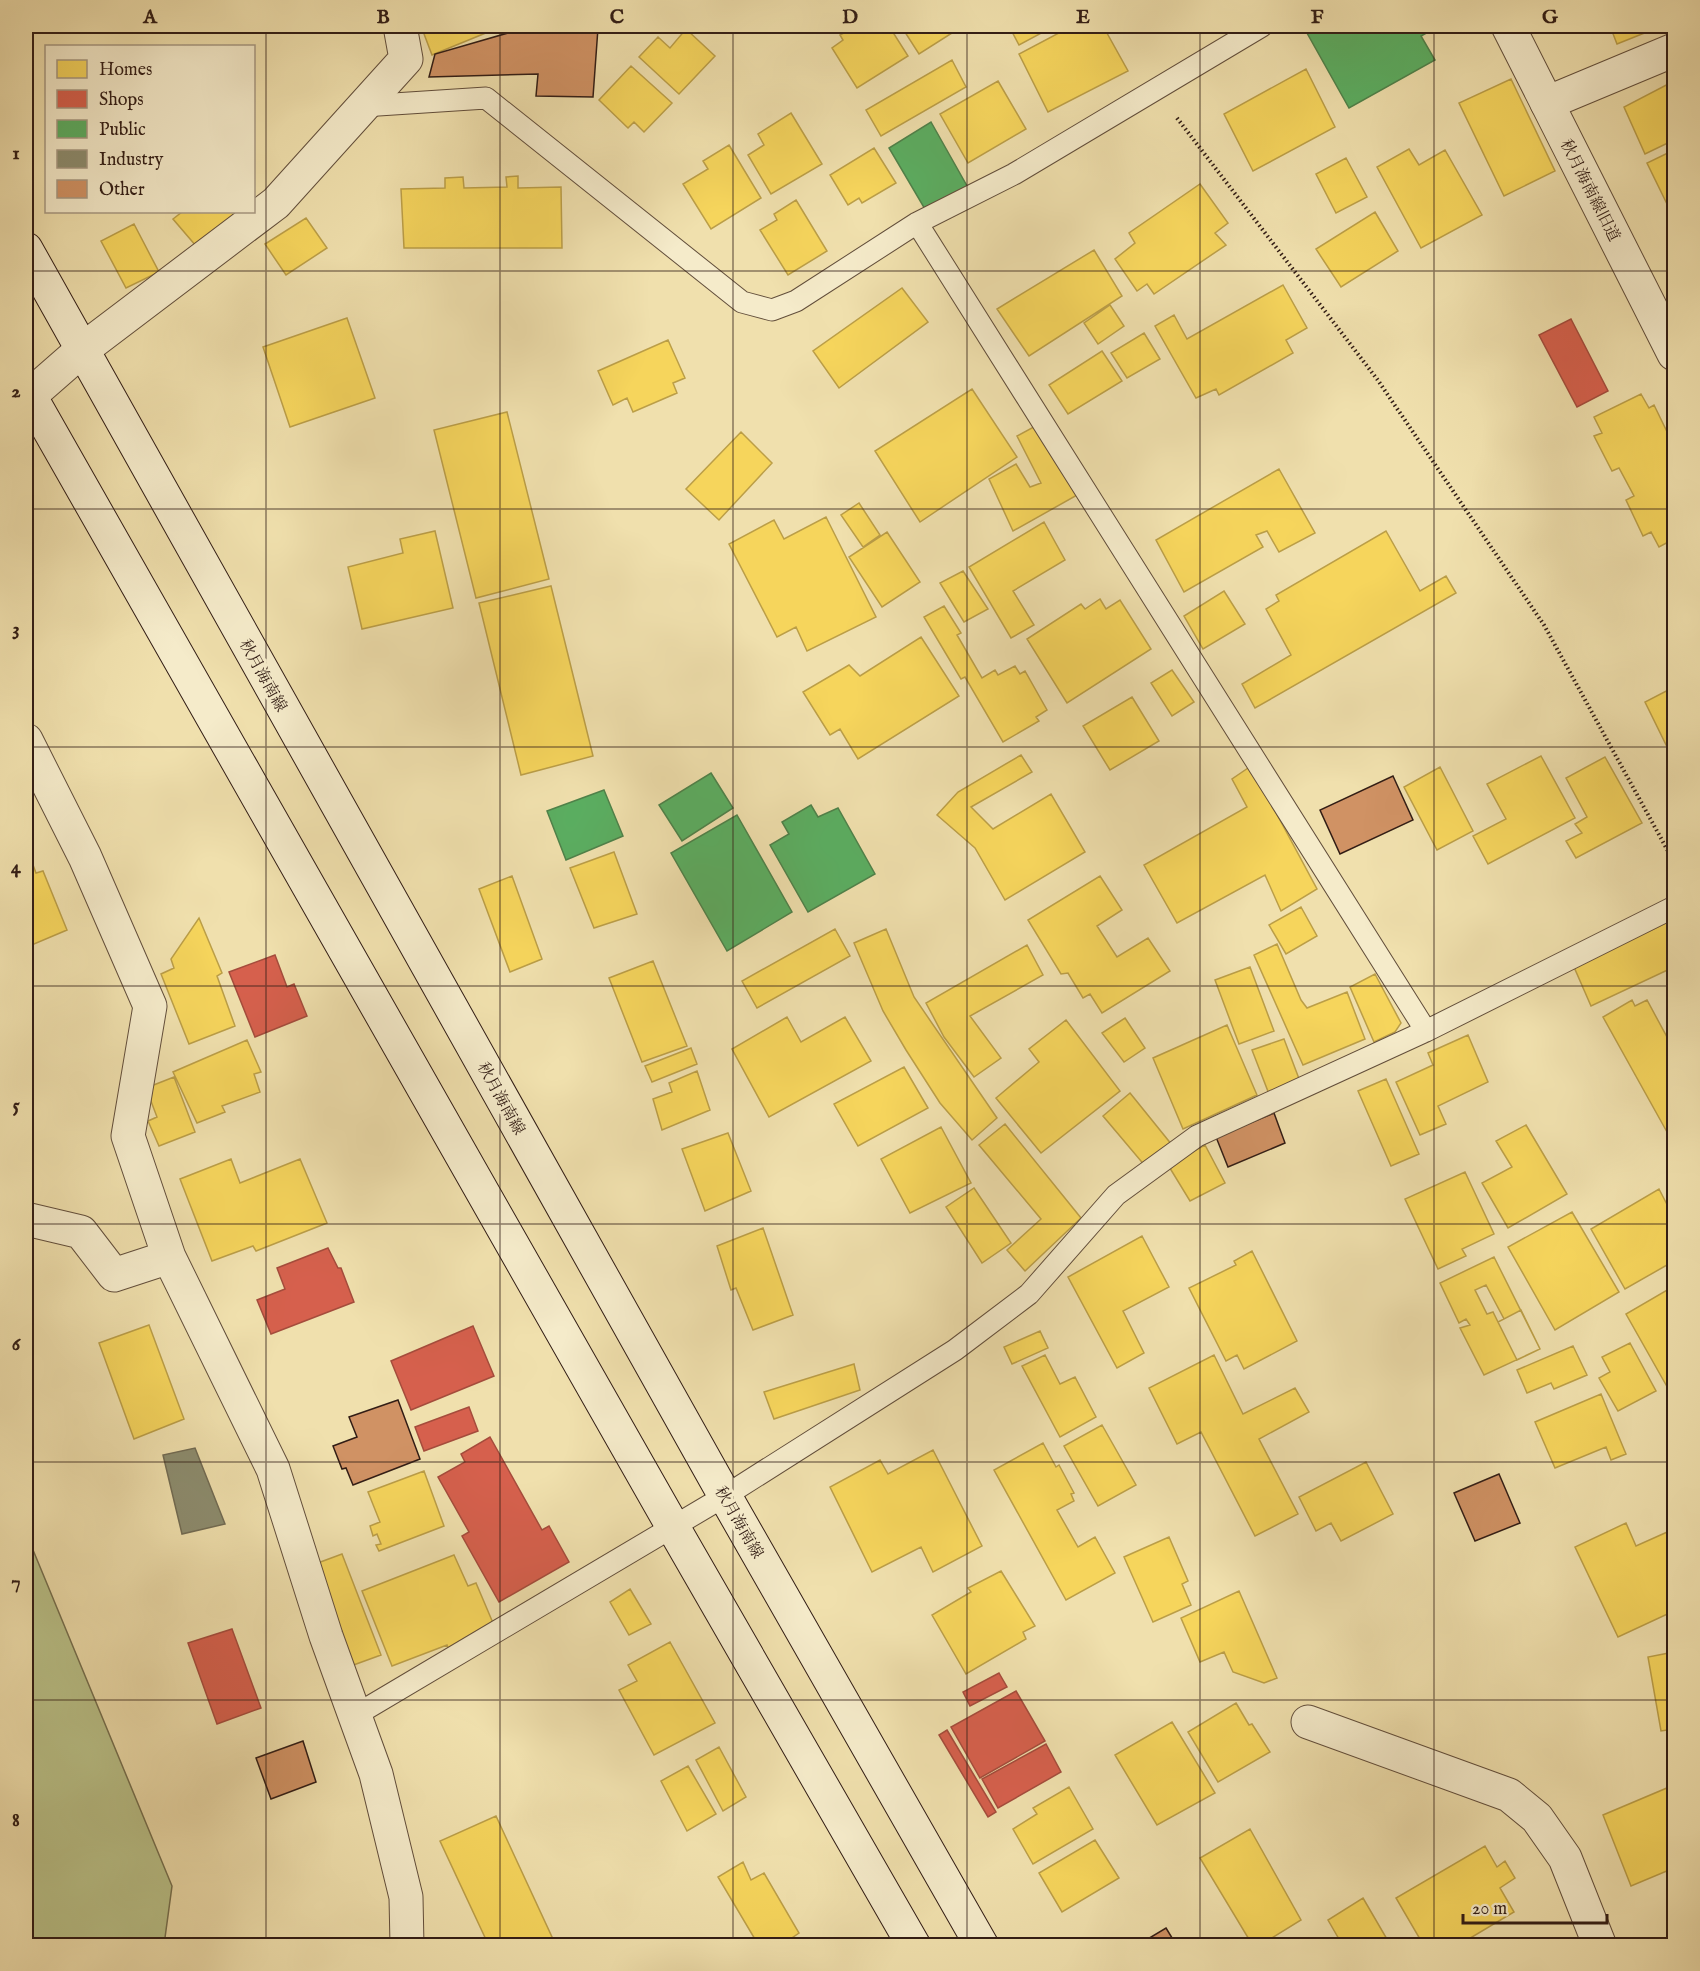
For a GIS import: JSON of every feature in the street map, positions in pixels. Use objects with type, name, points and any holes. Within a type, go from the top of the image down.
[{"type":"main road","points":[[400,26],[406,59],[276,203],[82,350],[27,395],[914,1946]]},
{"type":"main road","name":"秋月海南線旧道","points":[[1508,26],[1674,354]]},
{"type":"main road","points":[[1547,103],[1674,50]]},
{"type":"main road","name":"秋月海南線","points":[[26,249],[725,1496],[982,1946]]},
{"type":"main road","points":[[26,740],[85,857],[150,1006],[128,1136],[169,1257],[273,1469],[354,1716],[376,1774],[406,1897],[407,1946]]},
{"type":"main road","points":[[26,1219],[81,1232],[114,1275],[169,1257]]},
{"type":"main road","points":[[1308,1722],[1509,1795],[1537,1818],[1565,1858],[1600,1946]]},
{"type":"lane","points":[[363,106],[486,98],[742,302],[772,310],[796,300],[917,223],[1014,174],[1262,26]]},
{"type":"lane","points":[[917,223],[1426,1031]]},
{"type":"lane","points":[[354,1716],[725,1496],[955,1350],[1029,1294],[1116,1195],[1197,1136],[1426,1031],[1674,907]]},
{"type":"path","points":[[1155,89],[1377,379],[1544,625],[1674,862]]},
{"type":"green space","points":[[26,1533],[172,1886],[164,1945],[26,1945]]},
{"type":"building: Homes","points":[[421,26],[491,26],[493,30],[432,55]]},
{"type":"building: Homes","points":[[856,26],[889,26],[908,56],[857,88],[832,48],[843,40],[840,35]]},
{"type":"building: Homes","points":[[901,26],[947,26],[952,33],[919,54]]},
{"type":"building: Homes","points":[[1009,26],[1048,26],[1049,29],[1019,45]]},
{"type":"building: Homes","points":[[1072,26],[1103,26],[1128,71],[1048,112],[1019,54]]},
{"type":"building: Homes","points":[[1610,26],[1662,26],[1617,44]]},
{"type":"building: Homes","points":[[686,29],[715,56],[679,94],[639,57],[658,37],[670,48]]},
{"type":"building: Homes","points":[[952,60],[966,87],[881,136],[866,110]]},
{"type":"building: Homes","points":[[631,66],[672,103],[644,132],[634,122],[628,128],[599,100]]},
{"type":"building: Homes","points":[[1306,69],[1335,127],[1253,171],[1224,114]]},
{"type":"building: Homes","points":[[1511,79],[1555,171],[1504,196],[1459,103]]},
{"type":"building: Homes","points":[[998,81],[1026,129],[968,163],[940,114]]},
{"type":"building: Homes","points":[[1674,81],[1674,140],[1645,154],[1624,107]]},
{"type":"building: Homes","points":[[791,113],[822,164],[771,194],[748,155],[764,145],[758,134]]},
{"type":"building: Homes","points":[[729,145],[761,198],[711,229],[683,184],[708,169],[703,161]]},
{"type":"building: Homes","points":[[874,148],[896,183],[862,203],[859,198],[848,205],[830,175]]},
{"type":"building: Homes","points":[[1409,149],[1419,165],[1445,150],[1482,215],[1421,248],[1377,167]]},
{"type":"building: Homes","points":[[1674,150],[1674,200],[1667,204],[1647,163]]},
{"type":"building: Homes","points":[[1346,158],[1367,197],[1336,213],[1316,174]]},
{"type":"building: Homes","points":[[518,176],[518,188],[561,187],[562,248],[404,248],[401,189],[445,188],[445,178],[463,177],[464,188],[507,187],[506,177]]},
{"type":"building: Homes","points":[[1200,184],[1228,223],[1215,233],[1226,245],[1154,294],[1147,284],[1137,291],[1115,259],[1135,243],[1129,233]]},
{"type":"building: Homes","points":[[796,200],[827,251],[788,275],[760,230],[777,220],[774,214]]},
{"type":"building: Homes","points":[[1375,212],[1398,251],[1341,287],[1316,249]]},
{"type":"building: Homes","points":[[181,213],[249,213],[202,253],[173,219]]},
{"type":"building: Homes","points":[[306,218],[327,248],[286,275],[265,244]]},
{"type":"building: Homes","points":[[134,224],[159,272],[126,288],[101,241]]},
{"type":"building: Homes","points":[[1094,250],[1122,296],[1029,356],[997,309]]},
{"type":"building: Homes","points":[[1283,285],[1307,328],[1286,340],[1293,353],[1219,395],[1216,389],[1196,398],[1155,326],[1174,315],[1187,339]]},
{"type":"building: Homes","points":[[902,288],[928,322],[839,388],[813,351]]},
{"type":"building: Homes","points":[[1110,305],[1124,326],[1098,344],[1084,323]]},
{"type":"building: Homes","points":[[347,318],[375,398],[290,427],[263,347]]},
{"type":"building: Homes","points":[[1144,333],[1160,359],[1127,378],[1111,353]]},
{"type":"building: Homes","points":[[668,340],[685,378],[673,383],[677,393],[633,412],[627,398],[613,405],[598,371]]},
{"type":"building: Homes","points":[[1102,351],[1122,381],[1068,414],[1049,385]]},
{"type":"building: Homes","points":[[972,389],[1017,457],[920,522],[875,451]]},
{"type":"building: Homes","points":[[1641,394],[1649,408],[1654,405],[1672,442],[1667,445],[1674,460],[1674,539],[1659,547],[1651,532],[1643,536],[1626,500],[1634,496],[1619,468],[1612,471],[1594,436],[1602,433],[1594,417]]},
{"type":"building: Homes","points":[[507,412],[549,579],[476,598],[434,430]]},
{"type":"building: Homes","points":[[1041,423],[1079,494],[1013,531],[989,479],[1016,464],[1030,487],[1041,483],[1017,436]]},
{"type":"building: Homes","points":[[741,432],[772,463],[719,520],[686,489]]},
{"type":"building: Homes","points":[[1279,469],[1315,533],[1279,552],[1267,531],[1256,535],[1263,547],[1184,592],[1156,540]]},
{"type":"building: Homes","points":[[859,503],[880,535],[863,547],[841,515]]},
{"type":"building: Homes","points":[[826,517],[876,617],[807,651],[796,627],[777,637],[729,544],[774,520],[784,539]]},
{"type":"building: Homes","points":[[1044,522],[1065,560],[1013,591],[1034,625],[1011,638],[969,567]]},
{"type":"building: Homes","points":[[435,531],[453,608],[362,629],[348,567],[403,553],[400,539]]},
{"type":"building: Homes","points":[[1386,531],[1420,591],[1446,576],[1456,593],[1255,708],[1242,684],[1291,655],[1266,609],[1279,601],[1276,595]]},
{"type":"building: Homes","points":[[887,532],[920,582],[882,607],[849,557]]},
{"type":"building: Homes","points":[[963,571],[988,609],[964,622],[940,583]]},
{"type":"building: Homes","points":[[551,586],[593,756],[521,775],[479,603]]},
{"type":"building: Homes","points":[[1224,591],[1245,624],[1203,649],[1184,616]]},
{"type":"building: Homes","points":[[1100,599],[1106,609],[1120,600],[1151,649],[1067,703],[1027,639],[1081,604],[1085,609]]},
{"type":"building: Homes","points":[[944,606],[961,633],[957,635],[982,678],[995,670],[998,675],[1015,666],[1020,674],[1025,671],[1047,710],[1036,717],[1039,721],[1003,742],[965,677],[961,679],[924,617]]},
{"type":"building: Homes","points":[[921,637],[959,696],[858,759],[840,729],[830,735],[803,692],[849,665],[860,676]]},
{"type":"building: Homes","points":[[1172,670],[1194,702],[1172,716],[1151,683]]},
{"type":"building: Homes","points":[[1674,687],[1674,758],[1673,759],[1645,702]]},
{"type":"building: Homes","points":[[1132,697],[1159,741],[1110,770],[1083,726]]},
{"type":"building: Homes","points":[[1021,755],[1032,772],[971,807],[993,829],[1051,794],[1085,852],[1005,900],[975,848],[937,815],[958,792]]},
{"type":"building: Homes","points":[[1541,756],[1575,818],[1488,864],[1473,836],[1506,819],[1487,784]]},
{"type":"building: Homes","points":[[1605,757],[1642,823],[1576,858],[1566,841],[1582,833],[1575,824],[1587,817],[1566,778]]},
{"type":"building: Homes","points":[[1251,766],[1317,889],[1281,911],[1265,875],[1177,923],[1144,865],[1247,807],[1232,779]]},
{"type":"building: Homes","points":[[1440,767],[1473,831],[1437,850],[1404,787]]},
{"type":"building: Homes","points":[[26,846],[36,873],[43,871],[67,930],[27,947],[26,942]]},
{"type":"building: Homes","points":[[614,852],[637,914],[594,928],[570,868]]},
{"type":"building: Homes","points":[[512,876],[542,959],[510,972],[479,889]]},
{"type":"building: Homes","points":[[1100,876],[1122,910],[1097,926],[1117,957],[1148,938],[1170,971],[1102,1013],[1090,994],[1083,998],[1068,973],[1061,974],[1028,920]]},
{"type":"building: Homes","points":[[1301,907],[1317,936],[1286,954],[1269,925]]},
{"type":"building: Homes","points":[[199,918],[222,973],[217,976],[235,1026],[189,1044],[161,974],[174,968],[171,959]]},
{"type":"building: Homes","points":[[1674,919],[1674,967],[1591,1006],[1574,967]]},
{"type":"building: Homes","points":[[835,929],[850,956],[757,1008],[742,981]]},
{"type":"building: Homes","points":[[886,929],[914,997],[997,1118],[972,1140],[940,1103],[906,1050],[883,1011],[854,943]]},
{"type":"building: Homes","points":[[1277,944],[1301,1000],[1307,1008],[1347,992],[1365,1039],[1303,1065],[1254,955]]},
{"type":"building: Homes","points":[[1027,945],[1043,975],[970,1016],[1001,1058],[974,1077],[944,1037],[926,1003]]},
{"type":"building: Homes","points":[[653,961],[687,1046],[642,1062],[609,978]]},
{"type":"building: Homes","points":[[1250,967],[1274,1031],[1239,1044],[1215,980]]},
{"type":"building: Homes","points":[[1375,974],[1401,1023],[1395,1032],[1374,1042],[1350,987]]},
{"type":"building: Homes","points":[[1632,1000],[1635,1006],[1647,1000],[1674,1050],[1674,1060],[1668,1064],[1674,1076],[1674,1127],[1667,1132],[1603,1017]]},
{"type":"building: Homes","points":[[787,1017],[801,1042],[845,1017],[871,1061],[769,1117],[732,1049]]},
{"type":"building: Homes","points":[[1125,1018],[1145,1048],[1124,1062],[1102,1033]]},
{"type":"building: Homes","points":[[1066,1020],[1120,1091],[1041,1153],[996,1098],[1039,1062],[1029,1049]]},
{"type":"building: Homes","points":[[1227,1025],[1257,1095],[1183,1129],[1153,1058]]},
{"type":"building: Homes","points":[[1468,1035],[1488,1082],[1438,1106],[1446,1124],[1420,1135],[1396,1082],[1433,1065],[1428,1053]]},
{"type":"building: Homes","points":[[1284,1039],[1301,1084],[1269,1094],[1252,1050]]},
{"type":"building: Homes","points":[[247,1040],[261,1072],[254,1074],[260,1092],[222,1106],[225,1112],[197,1123],[173,1072]]},
{"type":"building: Homes","points":[[691,1048],[697,1064],[652,1082],[645,1066]]},
{"type":"building: Homes","points":[[904,1067],[928,1108],[858,1146],[834,1104]]},
{"type":"building: Homes","points":[[697,1071],[710,1110],[662,1130],[653,1099],[672,1092],[669,1083]]},
{"type":"building: Homes","points":[[174,1077],[195,1132],[159,1146],[148,1121],[157,1117],[146,1088]]},
{"type":"building: Homes","points":[[1386,1079],[1419,1154],[1391,1166],[1358,1091]]},
{"type":"building: Homes","points":[[1130,1093],[1172,1145],[1146,1167],[1103,1116]]},
{"type":"building: Homes","points":[[1005,1124],[1081,1218],[1025,1271],[1007,1250],[1041,1219],[979,1145]]},
{"type":"building: Homes","points":[[1526,1125],[1567,1194],[1508,1228],[1482,1183],[1512,1167],[1496,1141]]},
{"type":"building: Homes","points":[[941,1127],[971,1183],[910,1213],[881,1159]]},
{"type":"building: Homes","points":[[728,1133],[751,1191],[705,1211],[682,1149]]},
{"type":"building: Homes","points":[[1205,1145],[1225,1183],[1190,1201],[1168,1165]]},
{"type":"building: Homes","points":[[231,1159],[240,1183],[300,1159],[327,1223],[256,1251],[253,1246],[212,1261],[180,1179]]},
{"type":"building: Homes","points":[[1465,1172],[1494,1234],[1462,1249],[1466,1256],[1438,1269],[1405,1199]]},
{"type":"building: Homes","points":[[974,1188],[1011,1243],[982,1263],[946,1207]]},
{"type":"building: Homes","points":[[1659,1189],[1674,1218],[1674,1261],[1625,1289],[1591,1229]]},
{"type":"building: Homes","points":[[1572,1212],[1619,1292],[1555,1330],[1508,1247]]},
{"type":"building: Homes","points":[[763,1228],[793,1315],[753,1330],[736,1288],[731,1290],[717,1246]]},
{"type":"building: Homes","points":[[1142,1236],[1169,1287],[1123,1311],[1144,1353],[1117,1368],[1068,1277]]},
{"type":"building: Homes","points":[[1252,1251],[1297,1341],[1244,1369],[1237,1355],[1226,1361],[1189,1288],[1236,1265],[1234,1261]]},
{"type":"building: Homes","points":[[1494,1257],[1540,1349],[1484,1375],[1460,1328],[1470,1325],[1466,1319],[1459,1323],[1440,1283]],"holes":[[[1486,1285],[1504,1319],[1498,1322],[1493,1312],[1487,1314],[1475,1290]]]},
{"type":"building: Homes","points":[[1674,1286],[1674,1399],[1626,1314]]},
{"type":"building: Homes","points":[[1521,1310],[1540,1349],[1517,1360],[1498,1322]]},
{"type":"building: Homes","points":[[149,1325],[184,1419],[134,1439],[99,1343]]},
{"type":"building: Homes","points":[[1040,1331],[1048,1348],[1012,1364],[1004,1347]]},
{"type":"building: Homes","points":[[1630,1343],[1656,1391],[1618,1411],[1599,1378],[1610,1372],[1602,1357]]},
{"type":"building: Homes","points":[[1573,1346],[1587,1375],[1554,1389],[1551,1383],[1527,1393],[1517,1370]]},
{"type":"building: Homes","points":[[1045,1355],[1060,1384],[1075,1377],[1096,1417],[1060,1437],[1022,1366]]},
{"type":"building: Homes","points":[[1214,1355],[1243,1414],[1295,1388],[1309,1412],[1259,1439],[1298,1514],[1255,1536],[1201,1432],[1177,1444],[1149,1388]]},
{"type":"building: Homes","points":[[854,1364],[860,1390],[774,1419],[764,1392]]},
{"type":"building: Homes","points":[[1601,1394],[1626,1454],[1611,1460],[1606,1447],[1555,1468],[1535,1422]]},
{"type":"building: Homes","points":[[1102,1425],[1136,1485],[1098,1506],[1064,1446]]},
{"type":"building: Homes","points":[[1043,1443],[1056,1467],[1059,1465],[1074,1493],[1071,1494],[1074,1501],[1057,1510],[1078,1547],[1095,1537],[1115,1573],[1066,1600],[994,1470]]},
{"type":"building: Homes","points":[[933,1450],[982,1546],[933,1572],[921,1547],[872,1572],[830,1487],[880,1460],[888,1474]]},
{"type":"building: Homes","points":[[1366,1462],[1393,1514],[1341,1541],[1331,1523],[1316,1531],[1299,1497]]},
{"type":"building: Homes","points":[[424,1471],[444,1526],[379,1551],[376,1545],[381,1544],[377,1534],[373,1536],[370,1526],[380,1522],[368,1492]]},
{"type":"building: Homes","points":[[1626,1523],[1636,1546],[1674,1529],[1674,1611],[1618,1637],[1575,1547]]},
{"type":"building: Homes","points":[[1169,1537],[1188,1581],[1182,1584],[1191,1605],[1153,1622],[1124,1557]]},
{"type":"building: Homes","points":[[342,1554],[381,1655],[348,1667],[307,1567]]},
{"type":"building: Homes","points":[[454,1555],[468,1586],[476,1583],[496,1630],[448,1648],[447,1645],[392,1666],[362,1591]]},
{"type":"building: Homes","points":[[1001,1571],[1035,1626],[1023,1632],[1026,1639],[966,1674],[932,1615],[971,1592],[968,1588]]},
{"type":"building: Homes","points":[[630,1589],[651,1624],[629,1635],[610,1602]]},
{"type":"building: Homes","points":[[1239,1591],[1277,1678],[1264,1683],[1233,1672],[1224,1652],[1200,1662],[1181,1618]]},
{"type":"building: Homes","points":[[670,1642],[715,1723],[654,1755],[619,1690],[637,1681],[628,1665]]},
{"type":"building: Homes","points":[[1674,1652],[1674,1729],[1661,1731],[1648,1657]]},
{"type":"building: Homes","points":[[1236,1703],[1249,1725],[1252,1724],[1270,1752],[1218,1782],[1188,1732]]},
{"type":"building: Homes","points":[[1172,1722],[1215,1793],[1157,1825],[1115,1755]]},
{"type":"building: Homes","points":[[719,1747],[746,1797],[723,1811],[696,1760]]},
{"type":"building: Homes","points":[[688,1766],[716,1814],[687,1831],[661,1781]]},
{"type":"building: Homes","points":[[1674,1785],[1674,1868],[1631,1886],[1603,1815]]},
{"type":"building: Homes","points":[[1069,1787],[1093,1829],[1033,1864],[1013,1829],[1037,1814],[1033,1808]]},
{"type":"building: Homes","points":[[496,1816],[552,1937],[533,1946],[489,1946],[440,1841]]},
{"type":"building: Homes","points":[[1250,1829],[1301,1920],[1259,1946],[1253,1946],[1200,1858]]},
{"type":"building: Homes","points":[[1095,1840],[1119,1878],[1062,1912],[1039,1873]]},
{"type":"building: Homes","points":[[1485,1846],[1497,1867],[1505,1861],[1515,1878],[1500,1888],[1514,1912],[1457,1946],[1424,1946],[1396,1898]]},
{"type":"building: Homes","points":[[743,1862],[751,1880],[764,1873],[799,1933],[780,1946],[759,1946],[718,1877]]},
{"type":"building: Homes","points":[[1363,1898],[1391,1946],[1343,1946],[1328,1920]]},
{"type":"building: Shops","points":[[1571,319],[1608,391],[1577,407],[1539,335]]},
{"type":"building: Shops","points":[[275,955],[287,987],[294,984],[307,1016],[255,1037],[229,972]]},
{"type":"building: Shops","points":[[328,1248],[338,1268],[341,1268],[354,1302],[271,1334],[257,1300],[285,1289],[277,1268]]},
{"type":"building: Shops","points":[[473,1326],[494,1376],[411,1410],[391,1361]]},
{"type":"building: Shops","points":[[469,1407],[478,1431],[424,1451],[415,1427]]},
{"type":"building: Shops","points":[[490,1437],[542,1530],[549,1526],[569,1562],[499,1602],[462,1536],[469,1532],[438,1477],[465,1462],[461,1454]]},
{"type":"building: Shops","points":[[232,1629],[261,1708],[217,1724],[188,1643]]},
{"type":"building: Shops","points":[[999,1673],[1007,1687],[970,1706],[963,1692]]},
{"type":"building: Shops","points":[[1016,1691],[1045,1741],[980,1778],[951,1727]]},
{"type":"building: Shops","points":[[947,1730],[996,1812],[988,1817],[939,1735]]},
{"type":"building: Shops","points":[[1046,1744],[1061,1772],[998,1808],[982,1779]]},
{"type":"building: Public","points":[[1320,26],[1439,26],[1421,36],[1435,60],[1349,108],[1307,33]]},
{"type":"building: Public","points":[[931,122],[971,193],[929,216],[889,148]]},
{"type":"building: Public","points":[[711,773],[733,808],[682,841],[659,805]]},
{"type":"building: Public","points":[[604,790],[623,836],[566,860],[547,811]]},
{"type":"building: Public","points":[[811,805],[818,817],[838,808],[875,874],[808,912],[770,845],[789,834],[782,822]]},
{"type":"building: Public","points":[[737,815],[792,912],[727,951],[671,853]]},
{"type":"building: Industry","points":[[195,1448],[225,1524],[182,1534],[163,1455]]},
{"type":"building: Other","points":[[532,26],[598,28],[593,97],[536,96],[538,74],[429,77],[435,54]]},
{"type":"building: Other","points":[[1393,776],[1413,820],[1340,854],[1320,810]]},
{"type":"building: Other","points":[[1274,1113],[1285,1143],[1228,1167],[1216,1137]]},
{"type":"building: Other","points":[[398,1400],[420,1459],[353,1485],[346,1468],[342,1469],[333,1446],[357,1437],[349,1417]]},
{"type":"building: Other","points":[[1499,1474],[1520,1523],[1475,1541],[1454,1493]]},
{"type":"building: Other","points":[[303,1741],[316,1782],[271,1799],[256,1758]]},
{"type":"building: Other","points":[[1166,1928],[1177,1946],[1136,1946]]}]
